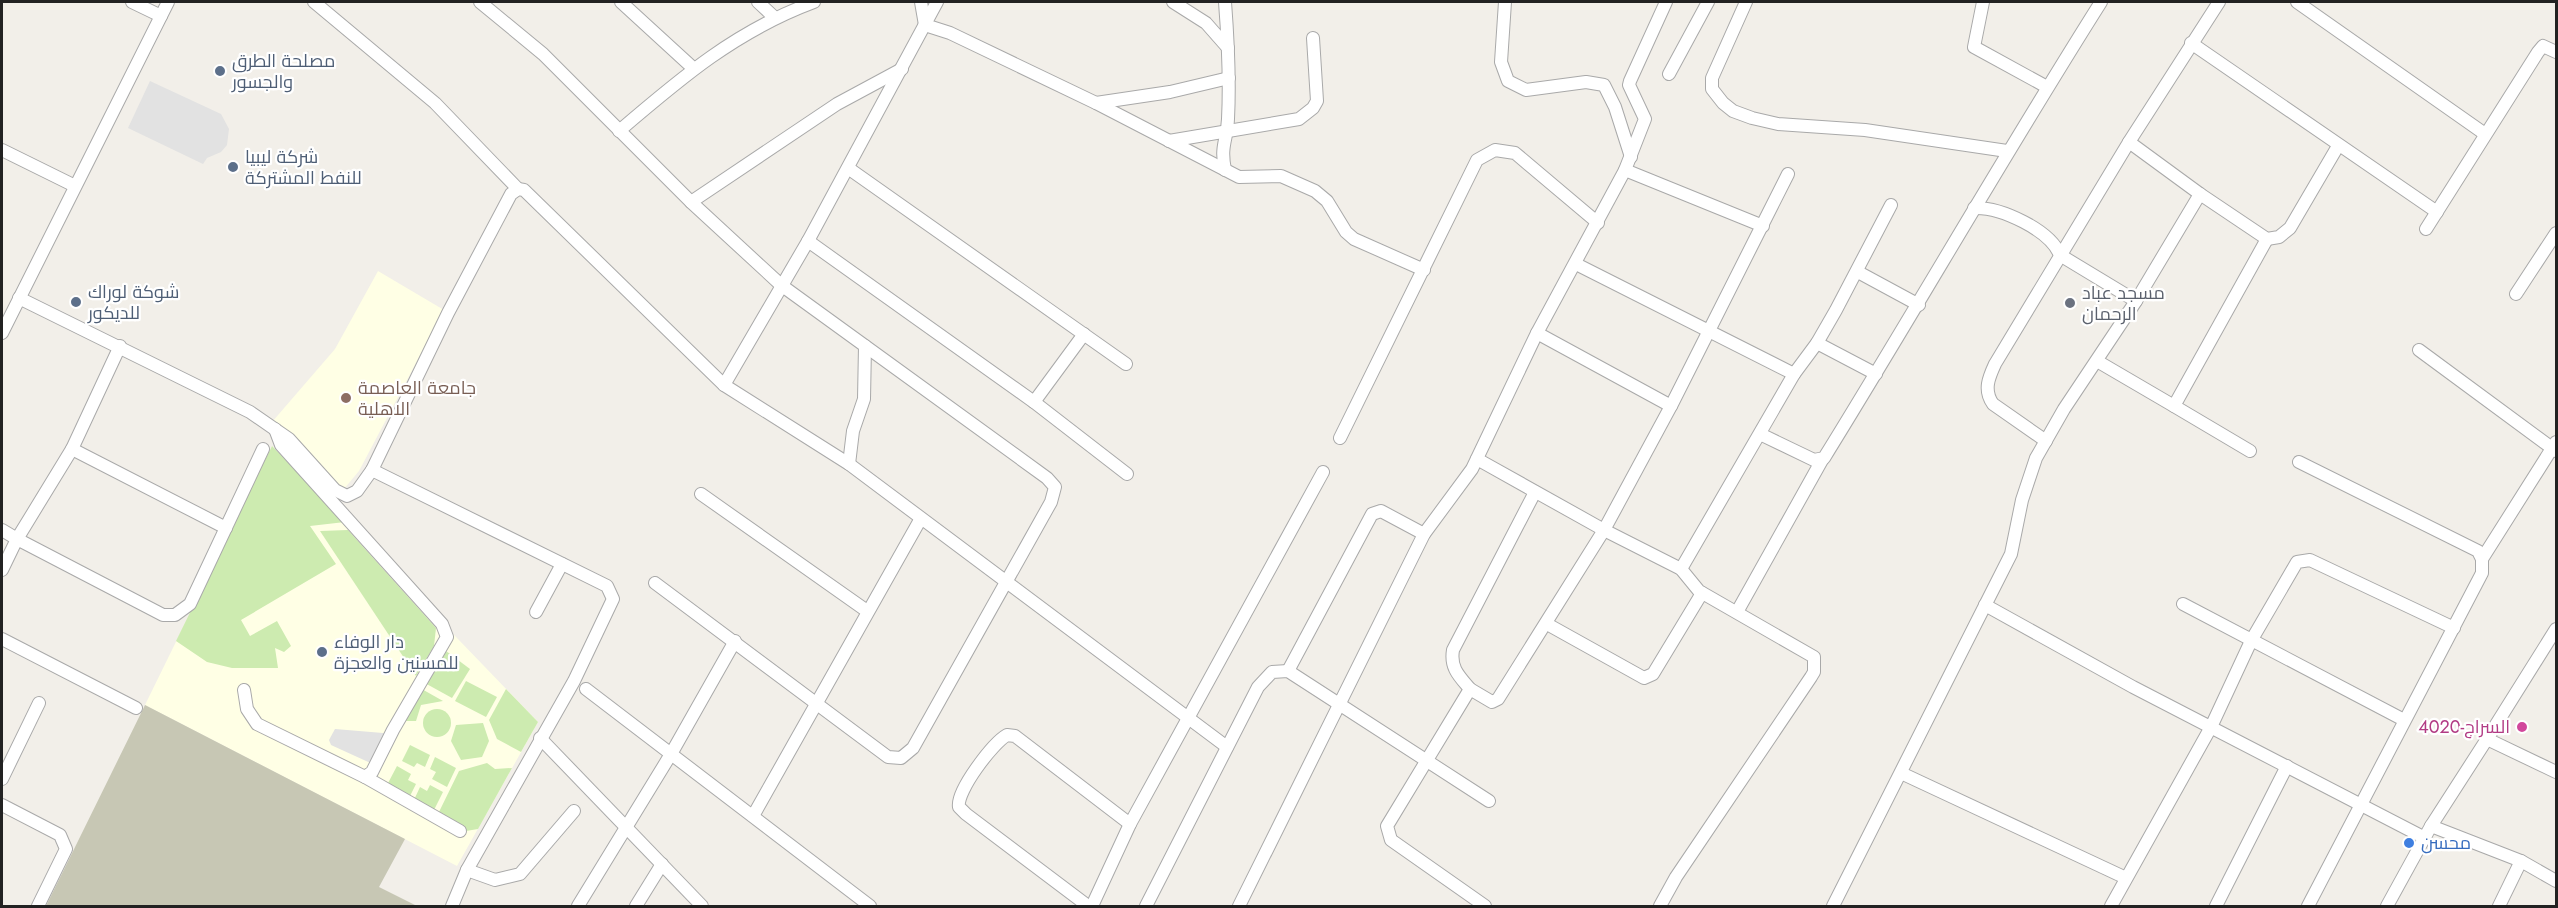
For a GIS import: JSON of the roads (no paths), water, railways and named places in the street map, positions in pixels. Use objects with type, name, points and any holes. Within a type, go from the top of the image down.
[{"type":"street","points":[[132,2],[160,16]]},
{"type":"street","points":[[2,333],[168,2]]},
{"type":"street","points":[[314,2],[435,103],[518,189],[530,194],[724,385],[849,464],[920,520],[1007,582],[1227,747]]},
{"type":"street","points":[[480,2],[543,54],[690,202],[781,285],[1047,478],[1054,487],[1051,502],[1007,582],[913,748],[901,758],[888,757],[655,583]]},
{"type":"street","points":[[621,2],[693,68]]},
{"type":"street","points":[[758,2],[774,17]]},
{"type":"street","points":[[619,130],[693,68],[774,17],[814,2]]},
{"type":"street","points":[[921,2],[925,25]]},
{"type":"street","points":[[724,385],[808,241],[937,2]]},
{"type":"street","points":[[1173,2],[1206,23],[1228,48]]},
{"type":"street","points":[[1225,2],[1229,78],[1228,123],[1221,151],[1225,170]]},
{"type":"street","points":[[1505,2],[1501,62],[1508,81],[1526,90],[1586,82],[1604,86],[1615,107],[1631,157]]},
{"type":"street","points":[[1239,906],[1424,534],[1464,482],[1477,459],[1537,333],[1625,170],[1645,119],[1629,85],[1666,2]]},
{"type":"street","points":[[1669,75],[1708,2]]},
{"type":"street","points":[[1746,2],[1711,85],[1716,95],[1733,111],[1778,123],[1865,130],[2007,151]]},
{"type":"street","points":[[1983,2],[1974,47],[2047,87]]},
{"type":"street","points":[[1737,612],[1822,460],[1919,305],[2007,151],[2101,2]]},
{"type":"street","points":[[2046,441],[1993,404],[1988,397],[1988,383],[1995,363],[2129,142],[2219,2]]},
{"type":"street","points":[[2297,2],[2485,134]]},
{"type":"street","points":[[925,25],[950,33],[1096,103],[1245,179],[1281,176],[1315,191],[1327,201],[1346,232],[1354,239],[1424,270]]},
{"type":"street","points":[[1169,141],[1299,119],[1313,108],[1317,101],[1313,38]]},
{"type":"street","points":[[2191,44],[2437,212]]},
{"type":"street","points":[[2426,230],[2543,46],[2556,52]]},
{"type":"street","points":[[690,202],[829,109],[903,68]]},
{"type":"street","points":[[1096,103],[1170,92],[1229,78]]},
{"type":"street","points":[[2129,142],[2267,239],[2279,237],[2290,228],[2338,146]]},
{"type":"street","points":[[2,150],[75,186]]},
{"type":"street","points":[[1340,438],[1477,160],[1495,150],[1515,153],[1598,223]]},
{"type":"street","points":[[848,168],[1126,364]]},
{"type":"street","points":[[1625,170],[1763,226]]},
{"type":"street","points":[[1535,492],[1453,650],[1451,660],[1454,670],[1470,689],[1492,702],[1498,699],[1547,624],[1604,530],[1671,406],[1788,174]]},
{"type":"street","points":[[20,298],[232,401],[289,439],[340,493],[346,495],[357,491],[372,470],[448,313],[511,194],[518,189]]},
{"type":"street","points":[[1833,906],[2011,554],[2028,480],[2046,441],[2136,301],[2200,194]]},
{"type":"street","points":[[1681,569],[1794,374],[1817,343],[1891,205]]},
{"type":"street","points":[[1974,208],[1985,207],[2012,216],[2049,239],[2056,245],[2060,255],[2136,301]]},
{"type":"street","points":[[2516,294],[2556,233]]},
{"type":"street","points":[[2174,406],[2267,239]]},
{"type":"street","points":[[808,241],[1034,402],[1127,474]]},
{"type":"street","points":[[1576,264],[1794,374]]},
{"type":"street","points":[[1857,272],[1919,305]]},
{"type":"street","points":[[1537,333],[1671,406]]},
{"type":"street","points":[[1034,402],[1084,334]]},
{"type":"street","points":[[1817,343],[1876,374]]},
{"type":"street","points":[[2,570],[17,538],[72,449],[120,346]]},
{"type":"street","points":[[849,464],[853,430],[864,399],[865,346]]},
{"type":"street","points":[[2419,350],[2555,447],[2482,559]]},
{"type":"street","points":[[2097,361],[2250,451]]},
{"type":"street","points":[[275,429],[281,444],[446,632],[446,641],[393,730],[372,772],[365,777]]},
{"type":"street","points":[[1760,434],[1814,460],[1822,460]]},
{"type":"street","points":[[72,449],[226,528]]},
{"type":"street","points":[[2,530],[163,615],[175,615],[190,604],[263,449]]},
{"type":"street","points":[[1477,459],[1604,530],[1681,569],[1702,593],[1808,651],[1814,657],[1814,672],[1660,906]]},
{"type":"street","points":[[2299,462],[2478,551],[2482,559],[2482,573],[2308,906]]},
{"type":"street","points":[[372,470],[607,586],[613,599],[574,681],[467,870],[452,906]]},
{"type":"street","points":[[1130,824],[1015,736],[1007,735],[997,741],[959,795],[958,807],[966,814],[1090,906],[1130,824],[1323,472]]},
{"type":"street","points":[[701,494],[867,611]]},
{"type":"street","points":[[1288,672],[1372,514],[1381,511],[1424,534]]},
{"type":"street","points":[[753,816],[920,520]]},
{"type":"street","points":[[2111,906],[2211,727],[2252,641],[2292,567],[2304,560],[2310,560],[2454,628]]},
{"type":"street","points":[[536,612],[562,564]]},
{"type":"street","points":[[1547,624],[1644,678],[1653,674],[1702,593]]},
{"type":"street","points":[[2183,604],[2404,720]]},
{"type":"street","points":[[1985,605],[2211,727],[2425,838]]},
{"type":"street","points":[[2387,906],[2431,826],[2556,629]]},
{"type":"street","points":[[2,639],[136,708]]},
{"type":"street","points":[[578,906],[672,754],[735,641]]},
{"type":"street","points":[[1146,906],[1263,678],[1277,670],[1288,672],[1489,801]]},
{"type":"street","points":[[586,689],[870,906]]},
{"type":"street","points":[[1470,689],[1428,762],[1389,820],[1387,833],[1391,840],[1485,906]]},
{"type":"street","points":[[244,690],[246,709],[257,724],[365,777],[460,831]]},
{"type":"street","points":[[2,780],[39,703]]},
{"type":"street","points":[[540,738],[662,864],[698,905]]},
{"type":"street","points":[[2487,739],[2556,772]]},
{"type":"street","points":[[2216,906],[2288,766]]},
{"type":"street","points":[[1901,773],[2126,878]]},
{"type":"street","points":[[2,805],[60,835],[66,846],[38,906]]},
{"type":"street","points":[[467,870],[495,880],[520,874],[574,811]]},
{"type":"street","points":[[2431,826],[2521,861],[2556,881]]},
{"type":"street","points":[[2499,906],[2521,861]]},
{"type":"street","points":[[636,906],[662,864]]},
{"type":"place","name":"مصلحة الطرق والجسور","points":[[220,71]]},
{"type":"place","name":"شركة ليبيا للنفط المشتركة","points":[[233,167]]},
{"type":"place","name":"شوكة لوراك للديكور","points":[[76,302]]},
{"type":"place","name":"مسجد عباد الرحمان","points":[[2070,303]]},
{"type":"place","name":"جامعة العاصمة الاهلية","points":[[346,398]]},
{"type":"place","name":"دار الوفاء للمسنين والعجزة","points":[[322,652]]},
{"type":"place","name":"السراج-4020","points":[[2522,727]]},
{"type":"place","name":"محسن","points":[[2409,843]]}]
